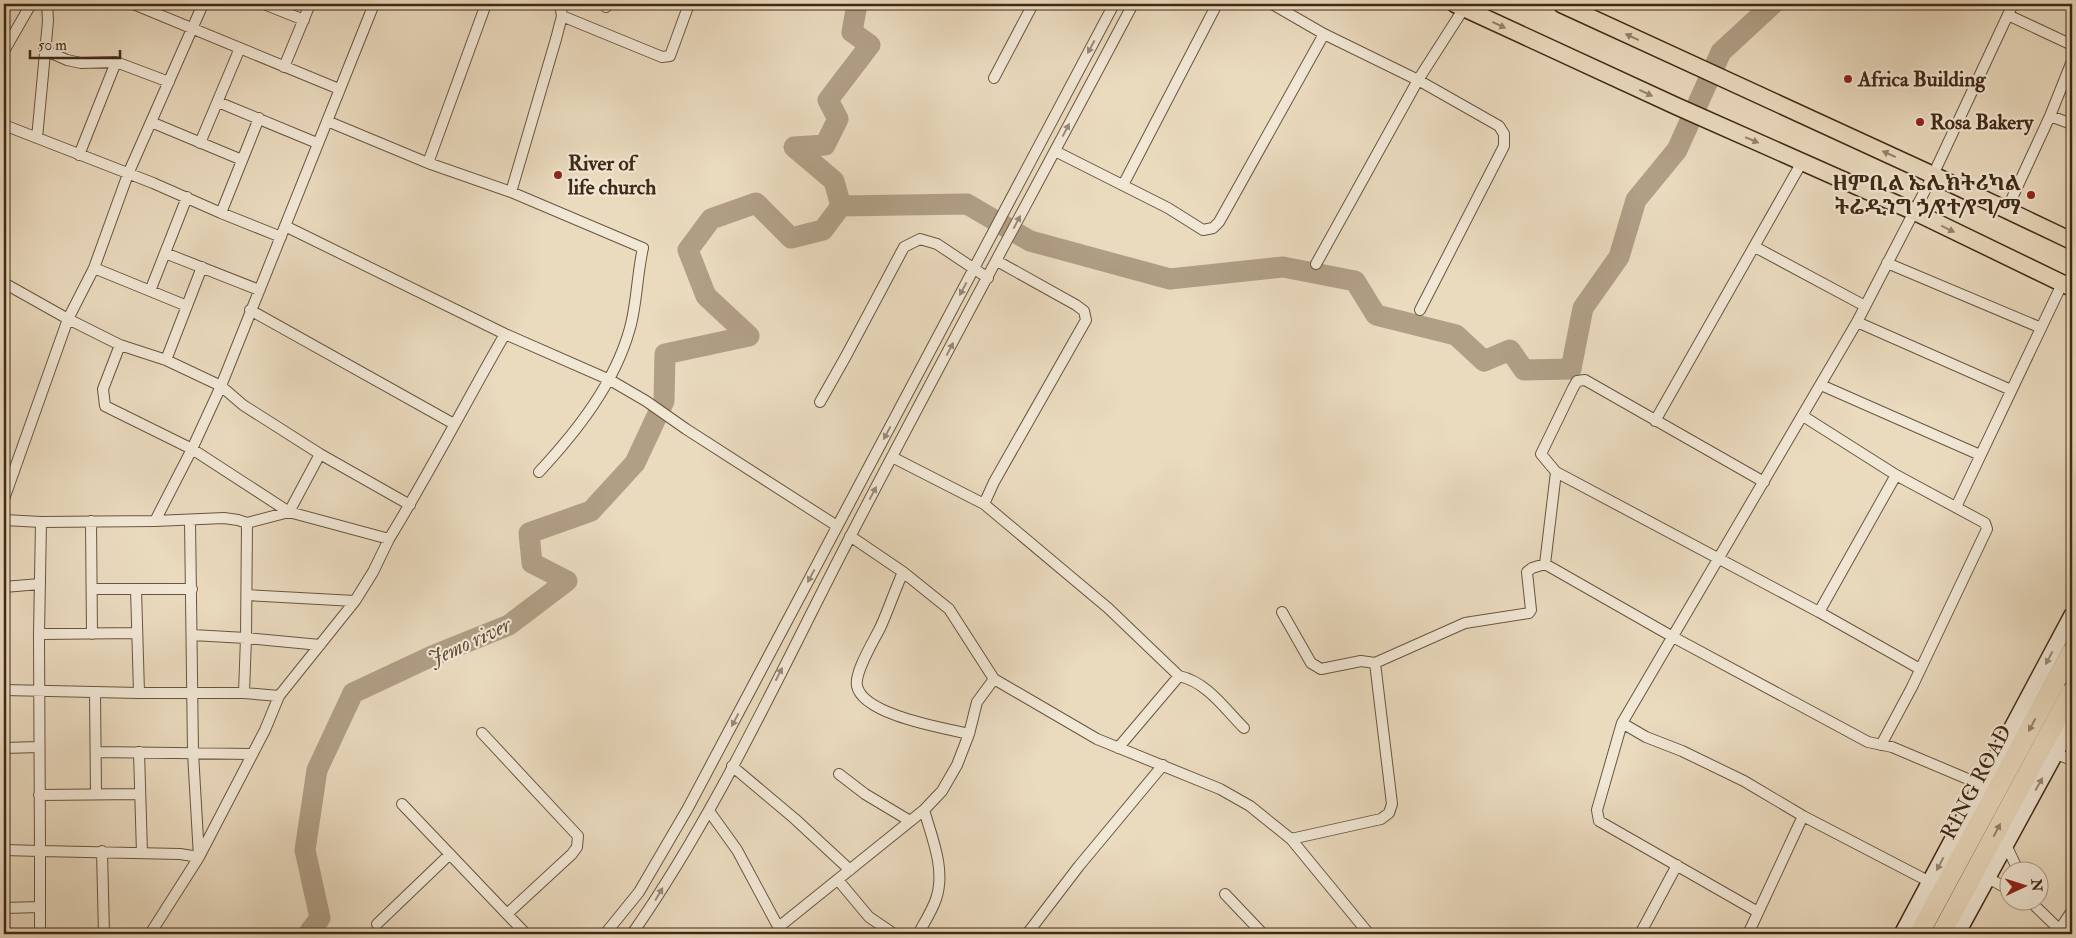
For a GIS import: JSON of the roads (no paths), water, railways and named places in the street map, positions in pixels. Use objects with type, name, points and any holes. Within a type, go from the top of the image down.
[{"type":"highway","name":"RING ROAD","points":[[1919,934],[2072,651]]},
{"type":"highway","name":"RING ROAD","points":[[1941,934],[2072,691]]},
{"type":"main road","points":[[1561,4],[1933,174],[2072,241]]},
{"type":"main road","points":[[1462,5],[1708,121],[1915,212],[2067,286]]},
{"type":"street","points":[[4,51],[8,34],[31,4]]},
{"type":"street","points":[[37,138],[48,21],[47,4]]},
{"type":"street","points":[[4,499],[68,318],[94,268],[128,174],[203,4]]},
{"type":"street","points":[[264,4],[304,20]]},
{"type":"street","points":[[284,67],[310,4]]},
{"type":"street","points":[[156,521],[221,386],[373,4]]},
{"type":"street","points":[[428,163],[486,4]]},
{"type":"street","points":[[511,192],[562,16],[560,4]]},
{"type":"street","points":[[562,16],[662,57],[670,56],[689,4]]},
{"type":"street","points":[[994,78],[1033,4]]},
{"type":"street","points":[[605,934],[639,892],[688,808],[1114,4]]},
{"type":"street","points":[[632,934],[709,811],[850,536],[1133,4]]},
{"type":"street","points":[[1122,185],[1217,4]]},
{"type":"street","points":[[1272,4],[1324,34],[1418,80],[1499,126],[1504,134],[1504,146],[1420,310]]},
{"type":"street","points":[[1758,912],[1599,821],[1597,810],[1622,723],[1822,385],[1857,322],[1886,263],[1915,212],[2013,4]]},
{"type":"street","points":[[137,5],[192,30],[339,89]]},
{"type":"street","points":[[1316,264],[1418,80],[1462,5]]},
{"type":"street","points":[[2008,15],[2072,45]]},
{"type":"street","points":[[1055,151],[1093,172],[1168,208],[1202,230],[1213,228],[1219,222],[1324,34]]},
{"type":"street","points":[[200,143],[240,48]]},
{"type":"street","points":[[44,50],[67,60],[81,63],[116,62],[169,82]]},
{"type":"street","points":[[2007,209],[2050,116],[2072,61]]},
{"type":"street","points":[[79,155],[116,62]]},
{"type":"street","points":[[218,102],[317,143]]},
{"type":"street","points":[[2050,116],[2072,124]]},
{"type":"street","points":[[221,213],[258,118]]},
{"type":"street","points":[[327,121],[428,163],[511,192],[643,248],[637,272],[630,326],[620,358],[610,380],[570,437],[539,472]]},
{"type":"street","points":[[151,122],[242,160]]},
{"type":"street","points":[[4,124],[187,197],[281,237]]},
{"type":"street","points":[[1655,421],[1802,162]]},
{"type":"street","points":[[150,291],[187,197]]},
{"type":"street","points":[[285,226],[506,334],[610,380],[646,401],[686,430],[837,526]]},
{"type":"street","points":[[820,402],[904,246],[920,239],[938,244],[988,278]]},
{"type":"street","points":[[1755,247],[1864,306]]},
{"type":"street","points":[[165,253],[259,290]]},
{"type":"street","points":[[984,504],[1086,320],[1084,311],[1076,305],[997,260]]},
{"type":"street","points":[[1886,263],[2040,327]]},
{"type":"street","points":[[166,360],[202,267]]},
{"type":"street","points":[[94,268],[187,306]]},
{"type":"street","points":[[4,283],[120,345],[166,360],[221,386],[243,405],[320,454],[410,505]]},
{"type":"street","points":[[1956,506],[2040,327],[2067,286]]},
{"type":"street","points":[[250,310],[454,424]]},
{"type":"street","points":[[1857,322],[2011,390]]},
{"type":"street","points":[[150,934],[199,857],[265,730],[278,696],[356,600],[506,334]]},
{"type":"street","points":[[120,345],[103,389],[106,406],[192,449],[289,512],[389,539]]},
{"type":"street","points":[[1764,482],[1585,380],[1577,381],[1541,454],[1556,472],[1819,612],[1920,669]]},
{"type":"street","points":[[1822,385],[1980,455]]},
{"type":"street","points":[[1803,416],[1896,475],[1985,523],[1987,529],[1882,745]]},
{"type":"street","points":[[4,520],[41,522],[156,521],[224,518],[247,523],[289,512],[320,454]]},
{"type":"street","points":[[892,457],[984,504],[1108,608],[1179,676],[1192,679],[1206,689],[1244,728]]},
{"type":"street","points":[[1545,564],[1556,472]]},
{"type":"street","points":[[1819,612],[1896,475]]},
{"type":"street","points":[[190,520],[193,753],[199,857]]},
{"type":"street","points":[[92,521],[92,634]]},
{"type":"street","points":[[40,934],[39,634],[41,522]]},
{"type":"street","points":[[244,693],[247,523]]},
{"type":"street","points":[[850,536],[903,572],[949,609],[994,679],[1052,714],[1118,748],[1220,789],[1250,806],[1290,839],[1369,934]]},
{"type":"street","points":[[1282,612],[1311,663],[1321,669],[1360,661],[1375,664],[1465,623],[1529,613],[1531,610],[1527,572],[1532,568],[1545,564],[1672,638],[1868,742],[1892,747],[1982,784]]},
{"type":"street","points":[[903,572],[882,625],[858,674],[856,685],[862,696],[886,712],[906,720],[969,734]]},
{"type":"street","points":[[4,587],[40,584]]},
{"type":"street","points":[[92,589],[192,589]]},
{"type":"street","points":[[136,589],[139,693]]},
{"type":"street","points":[[246,595],[356,600]]},
{"type":"street","points":[[1902,934],[2072,615]]},
{"type":"street","points":[[39,634],[137,634]]},
{"type":"street","points":[[192,635],[320,645]]},
{"type":"street","points":[[1290,839],[1381,819],[1388,813],[1392,804],[1390,779],[1375,664]]},
{"type":"street","points":[[1118,748],[1179,676]]},
{"type":"street","points":[[709,811],[737,850],[781,930],[838,880],[924,810],[942,791],[957,765],[969,734],[978,702],[994,679]]},
{"type":"street","points":[[4,690],[192,694],[244,693],[278,696]]},
{"type":"street","points":[[95,692],[96,793]]},
{"type":"street","points":[[748,695],[765,703]]},
{"type":"street","points":[[1622,723],[1646,737],[1682,751],[1744,781],[1803,816],[1930,882]]},
{"type":"street","points":[[1957,934],[2072,723]]},
{"type":"street","points":[[482,733],[578,836],[576,847],[572,854],[507,914]]},
{"type":"street","points":[[4,748],[39,747]]},
{"type":"street","points":[[96,752],[252,754]]},
{"type":"street","points":[[139,752],[142,852]]},
{"type":"street","points":[[2056,754],[2072,760]]},
{"type":"street","points":[[1027,934],[1079,866],[1163,765]]},
{"type":"street","points":[[732,766],[796,819],[850,870]]},
{"type":"street","points":[[839,774],[865,794],[910,821]]},
{"type":"street","points":[[40,795],[140,794]]},
{"type":"street","points":[[402,804],[526,934]]},
{"type":"street","points":[[918,934],[936,899],[940,878],[936,854],[924,810]]},
{"type":"street","points":[[1748,934],[1803,816]]},
{"type":"street","points":[[2006,845],[2013,860]]},
{"type":"street","points":[[4,850],[142,852],[199,857]]},
{"type":"street","points":[[102,851],[104,934]]},
{"type":"street","points":[[377,924],[450,854]]},
{"type":"street","points":[[1640,934],[1677,866]]},
{"type":"street","points":[[1988,878],[1998,884]]},
{"type":"street","points":[[838,880],[868,917],[894,934]]},
{"type":"street","points":[[1225,894],[1263,934]]},
{"type":"street","points":[[4,908],[40,907]]},
{"type":"street","points":[[2040,910],[2060,933],[2072,911]]},
{"type":"waterway","name":"Jemo river","points":[[308,934],[320,918],[305,850],[317,770],[353,693],[432,656],[509,625],[567,581],[532,563],[529,533],[591,511],[635,463],[664,401],[665,354],[749,336],[706,296],[688,250],[711,219],[756,203],[791,238],[823,230],[841,206],[834,181],[794,147],[825,145],[838,119],[828,100],[870,45],[852,32],[857,4]]},
{"type":"waterway","points":[[841,206],[967,204],[1030,241],[1170,279],[1283,267],[1355,281],[1376,315],[1456,335],[1484,361],[1510,350],[1524,370],[1571,369],[1583,308],[1619,257],[1636,200],[1677,150],[1721,52],[1773,4]]},
{"type":"place","name":"Africa Building","points":[[1848,79]]},
{"type":"place","name":"Rosa Bakery","points":[[1920,122]]},
{"type":"place","name":"River of life church","points":[[558,175]]},
{"type":"place","name":"ዘምቢል ኤሌክትሪካል ትሬዲንግ ኃ/የተ/የግ/ማ","points":[[2031,195]]}]
